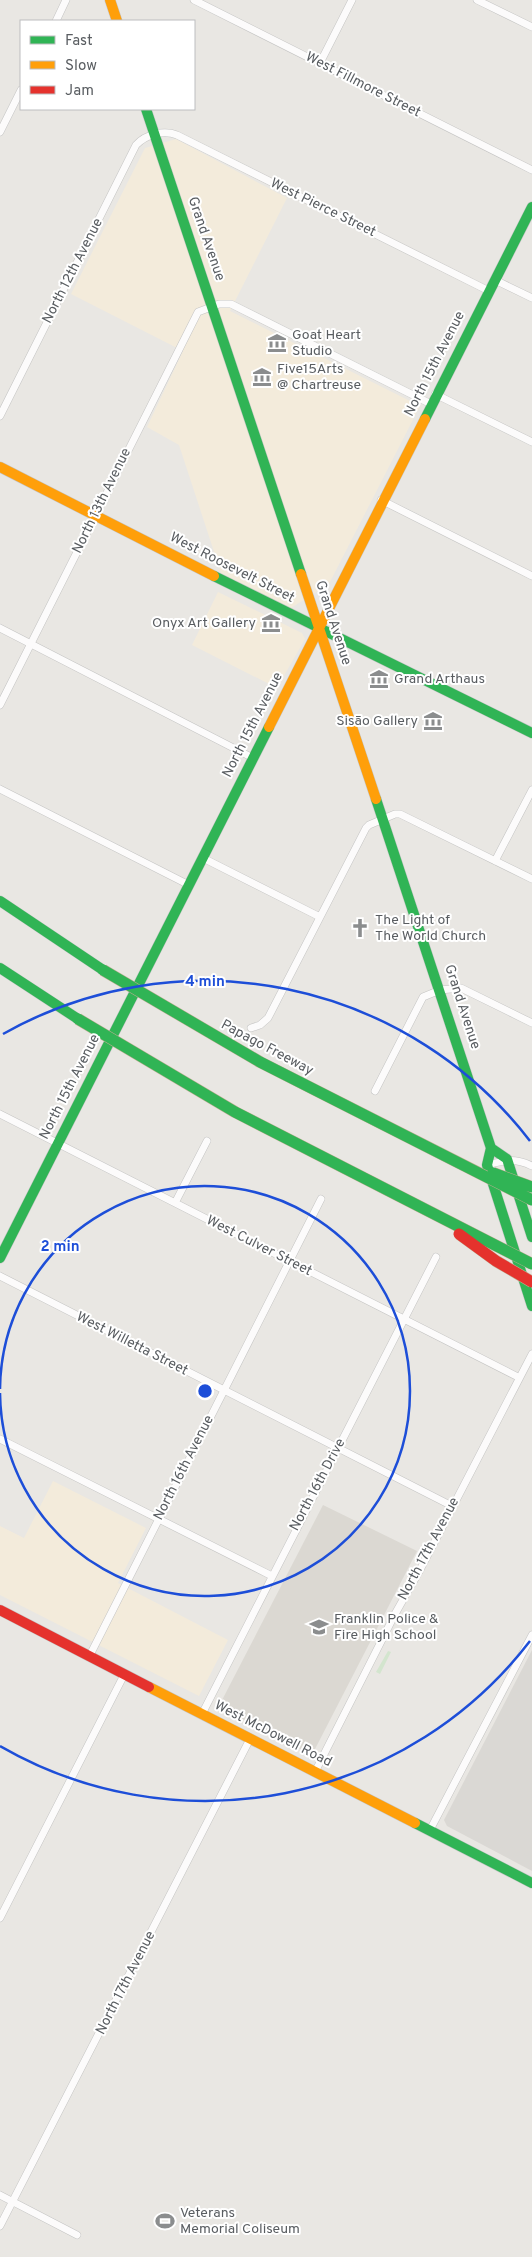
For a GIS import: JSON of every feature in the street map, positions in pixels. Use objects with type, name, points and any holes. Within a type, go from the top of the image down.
[{"type":"main road","points":[[110,0],[117,20]]},
{"type":"main road","name":"Grand Avenue","points":[[146,110],[491,1148]]},
{"type":"main road","name":"North 15th Avenue","points":[[0,1258],[319,628],[381,500],[532,207]]},
{"type":"main road","name":"West Roosevelt Street","points":[[0,466],[532,734]]},
{"type":"main road","name":"Papago Freeway","points":[[0,901],[103,970],[252,1058],[532,1200]]},
{"type":"main road","points":[[0,905],[31,923]]},
{"type":"main road","points":[[0,968],[78,1019],[235,1112],[532,1264]]},
{"type":"main road","points":[[532,1237],[507,1159],[491,1148],[487,1165],[532,1306]]},
{"type":"main road","points":[[441,1154],[532,1187]]},
{"type":"main road","points":[[429,1212],[496,1261],[532,1282]]},
{"type":"main road","name":"West McDowell Road","points":[[0,1610],[532,1883]]},
{"type":"street","points":[[56,20],[66,0]]},
{"type":"street","name":"West Fillmore Street","points":[[194,0],[532,170]]},
{"type":"street","points":[[320,63],[352,0]]},
{"type":"street","points":[[477,0],[532,28]]},
{"type":"street","points":[[0,132],[20,92]]},
{"type":"street","name":"West Pierce Street","points":[[155,134],[171,133],[177,135],[489,290]]},
{"type":"street","name":"North 12th Avenue","points":[[0,416],[136,145],[141,140],[155,134]]},
{"type":"street","points":[[495,280],[532,298]]},
{"type":"street","points":[[212,306],[231,304],[433,399],[532,442]]},
{"type":"street","name":"North 13th Avenue","points":[[0,705],[195,315],[212,306]]},
{"type":"street","points":[[381,500],[532,576]]},
{"type":"street","points":[[0,628],[253,758]]},
{"type":"street","points":[[0,790],[189,885]]},
{"type":"street","points":[[495,861],[532,790]]},
{"type":"street","points":[[251,1028],[260,1025],[268,1018],[366,828],[383,819],[400,814],[532,879]]},
{"type":"street","points":[[203,858],[320,917]]},
{"type":"street","points":[[375,1091],[424,997],[440,990],[461,988],[532,1023]]},
{"type":"street","name":"West Culver Street","points":[[0,1114],[518,1377]]},
{"type":"street","points":[[175,1203],[207,1140]]},
{"type":"street","points":[[487,1165],[507,1159],[518,1160],[532,1166]]},
{"type":"street","name":"North 16th Avenue","points":[[88,1656],[321,1199]]},
{"type":"street","name":"North 16th Drive","points":[[202,1714],[436,1257]]},
{"type":"street","name":"West Willetta Street","points":[[0,1276],[452,1506]]},
{"type":"street","name":"North 17th Avenue","points":[[315,1772],[518,1377],[532,1354]]},
{"type":"street","points":[[0,1439],[272,1576]]},
{"type":"street","points":[[430,1830],[532,1635]]},
{"type":"street","points":[[0,1918],[124,1675]]},
{"type":"street","name":"North 17th Avenue","points":[[0,2226],[250,1738]]},
{"type":"street","points":[[0,2195],[77,2234]]},
{"type":"shaded area","points":[[176,139],[287,198],[230,311],[420,406],[329,584],[291,608],[221,573],[179,445],[147,427],[183,351],[71,294],[145,148]]},
{"type":"shaded area","points":[[218,592],[302,633],[305,639],[277,688],[192,645]]},
{"type":"shaded area","points":[[53,1481],[146,1528],[118,1583],[228,1640],[199,1696],[0,1595],[0,1526],[24,1538]]},
{"type":"shaded area","name":"Franklin Police & Fire High School","points":[[323,1505],[417,1551],[314,1751],[308,1753],[221,1708],[220,1704]]},
{"type":"shaded area","points":[[532,1650],[532,1871],[447,1826],[444,1820]]},
{"type":"green space","points":[[388,1651],[391,1652],[380,1674],[376,1672]]},
{"type":"traffic: fast","points":[[146,110],[301,574]]},
{"type":"traffic: fast","points":[[425,419],[532,207]]},
{"type":"traffic: fast","points":[[214,576],[532,733]]},
{"type":"traffic: fast","points":[[0,1258],[269,727]]},
{"type":"traffic: fast","points":[[376,799],[491,1148],[487,1165],[532,1306]]},
{"type":"traffic: fast","points":[[0,901],[103,970]]},
{"type":"traffic: fast","points":[[0,968],[78,1019]]},
{"type":"traffic: fast","points":[[103,970],[260,1062],[532,1200]]},
{"type":"traffic: fast","points":[[78,1019],[235,1112],[532,1264]]},
{"type":"traffic: fast","points":[[491,1148],[507,1159],[532,1237]]},
{"type":"traffic: fast","points":[[493,1173],[532,1187]]},
{"type":"traffic: fast","points":[[415,1823],[532,1883]]},
{"type":"traffic: slow","points":[[110,0],[117,20]]},
{"type":"traffic: slow","points":[[269,727],[425,419]]},
{"type":"traffic: slow","points":[[0,467],[214,576]]},
{"type":"traffic: slow","points":[[301,574],[376,799]]},
{"type":"traffic: slow","points":[[149,1687],[415,1823]]},
{"type":"traffic: jam","points":[[459,1234],[496,1261],[532,1282]]},
{"type":"traffic: jam","points":[[0,1610],[149,1687]]},
{"type":"place","name":"Goat Heart Studio","points":[[277,343]]},
{"type":"place","name":"Five15Arts @ Chartreuse","points":[[262,377]]},
{"type":"place","name":"Onyx Art Gallery","points":[[271,623]]},
{"type":"place","name":"Grand Arthaus","points":[[379,679]]},
{"type":"place","name":"Sisāo Gallery","points":[[433,721]]},
{"type":"place","name":"The Light of The World Church","points":[[360,928]]},
{"type":"place","name":"Franklin Police & Fire High School","points":[[319,1627]]},
{"type":"place","name":"Veterans Memorial Coliseum","points":[[165,2221]]}]
